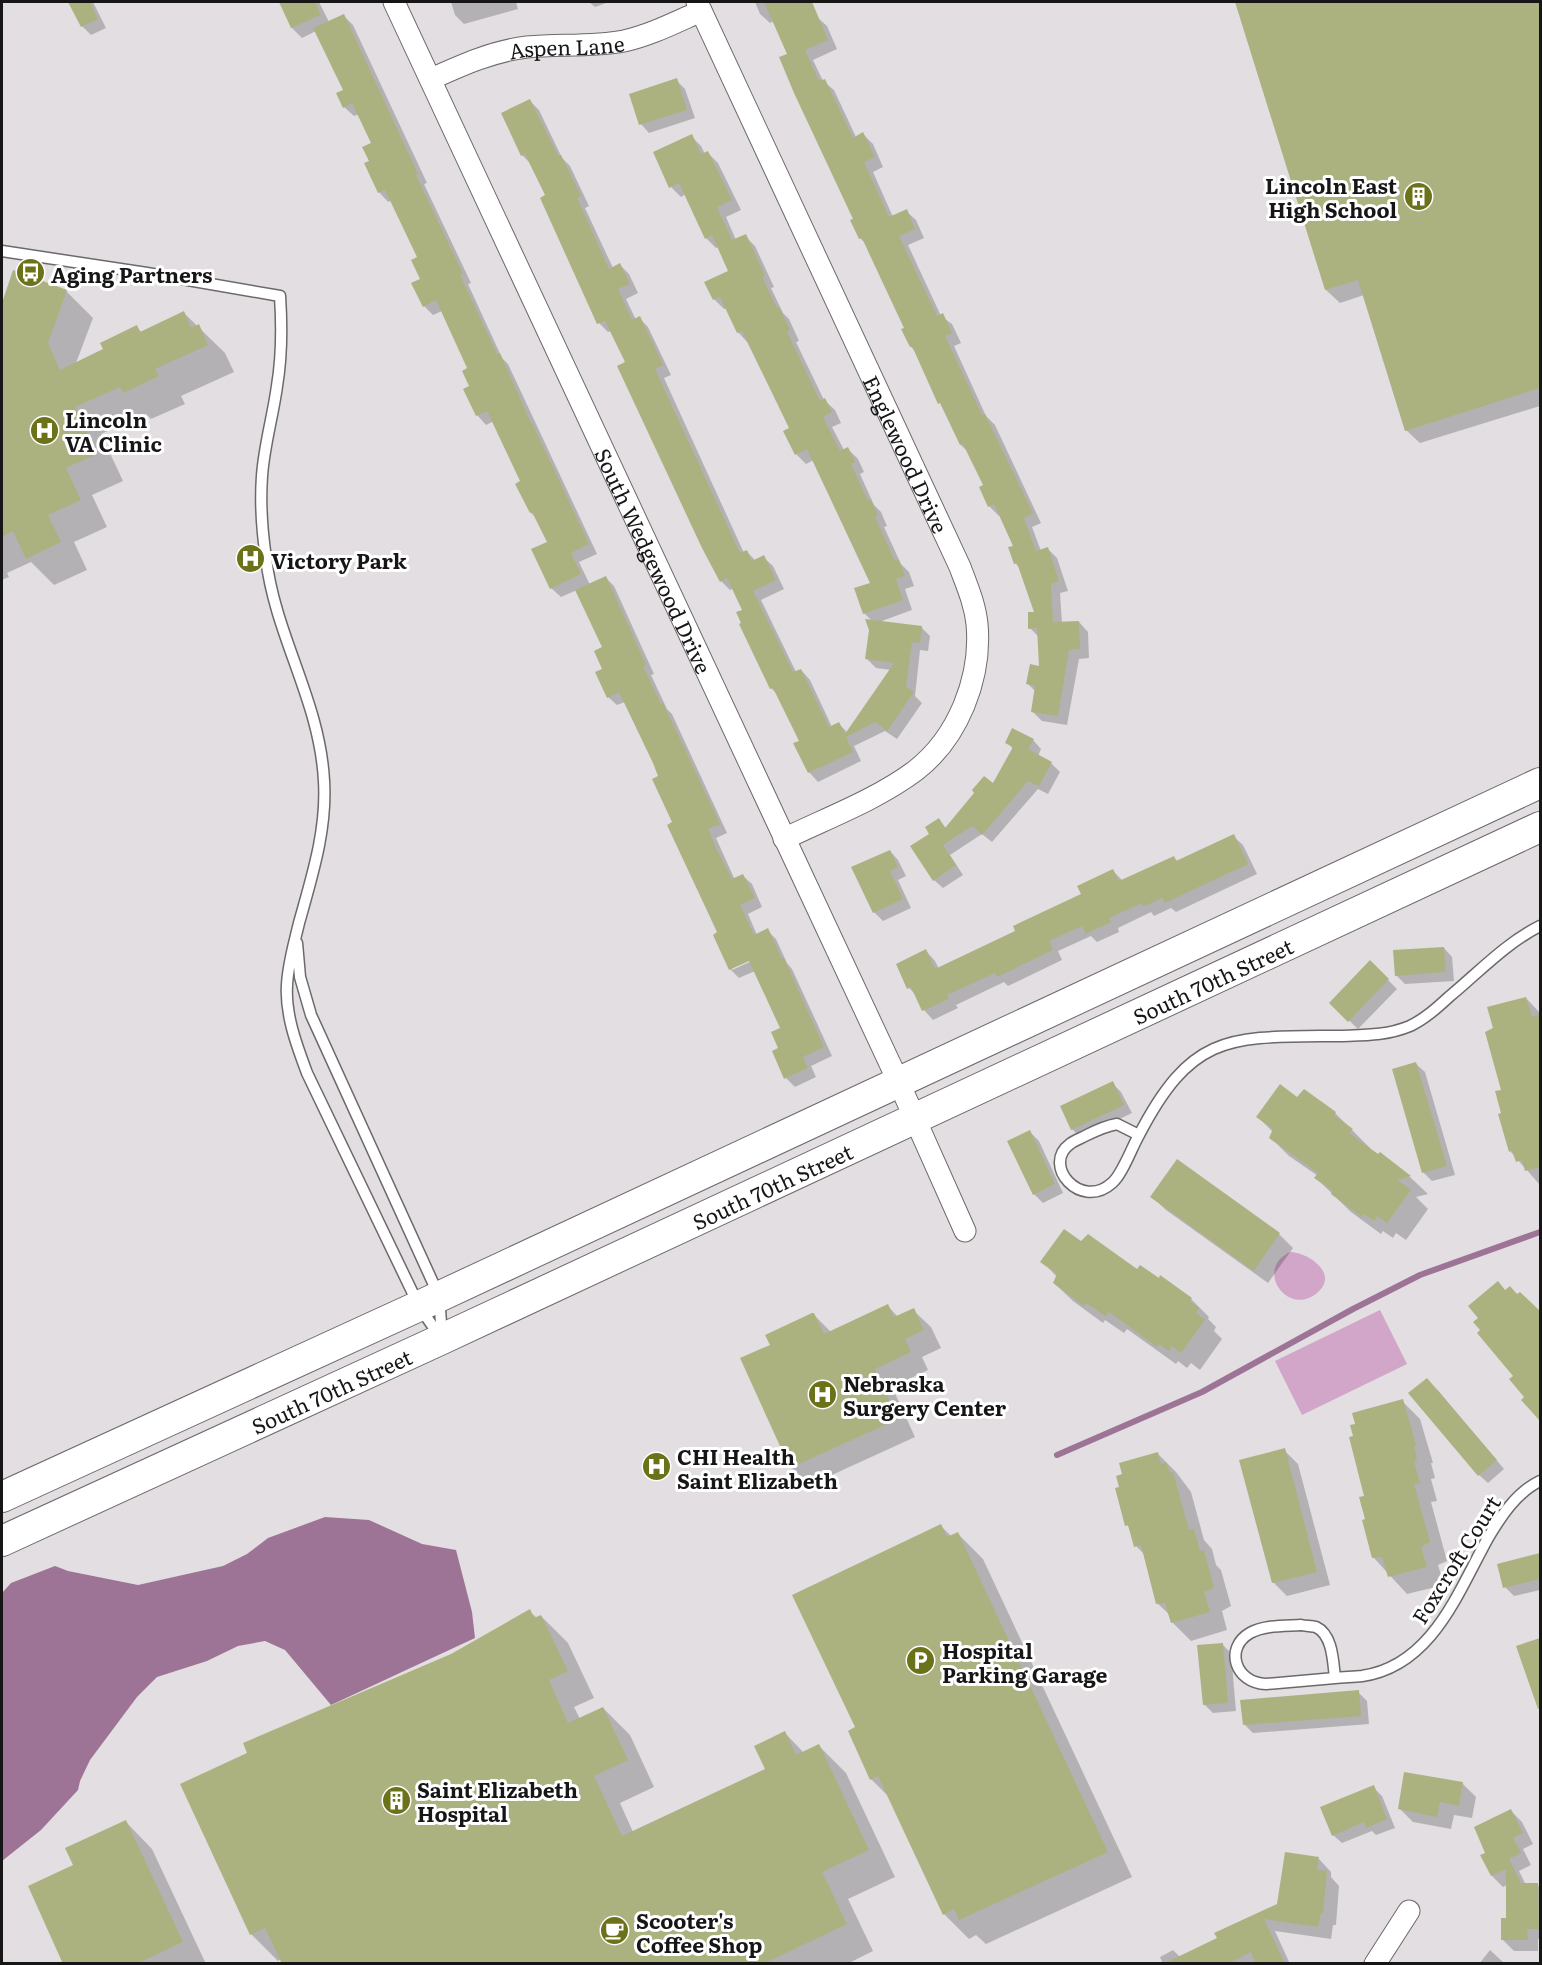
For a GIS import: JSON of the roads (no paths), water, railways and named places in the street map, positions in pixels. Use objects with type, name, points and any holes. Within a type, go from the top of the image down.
[{"type":"main road","name":"South 70th Street","points":[[2,1497],[899,1083],[1540,783]]},
{"type":"main road","name":"South 70th Street","points":[[2,1541],[442,1339],[1540,827]]},
{"type":"street","name":"South Wedgewood Drive","points":[[394,2],[899,1083],[965,1231]]},
{"type":"street","name":"Aspen Lane","points":[[431,79],[466,63],[508,50],[606,43],[639,37],[699,6]]},
{"type":"street","name":"Englewood Drive","points":[[699,6],[960,567],[972,599],[977,626],[976,660],[970,692],[959,717],[940,746],[916,770],[887,789],[784,839]]},
{"type":"street","points":[[1375,1964],[1409,1911]]},
{"type":"lane","points":[[2,251],[280,296],[282,341],[278,385],[262,474],[263,530],[271,592],[280,624],[312,710],[321,747],[324,780],[324,813],[319,846],[290,960],[287,987],[290,1017],[307,1073],[429,1301],[442,1339]]},
{"type":"lane","points":[[1139,1135],[1117,1124],[1105,1126],[1070,1144],[1061,1159],[1061,1169],[1065,1179],[1073,1188],[1083,1192],[1091,1192],[1111,1185],[1116,1180],[1162,1095],[1174,1079],[1195,1059],[1216,1046],[1262,1036],[1375,1036],[1408,1027],[1434,1010],[1519,938],[1540,926]]},
{"type":"lane","points":[[297,934],[300,977],[310,1015],[429,1301],[442,1339]]},
{"type":"lane","name":"Foxcroft Court","points":[[1335,1678],[1331,1647],[1325,1636],[1316,1628],[1300,1625],[1260,1629],[1248,1634],[1236,1650],[1239,1670],[1245,1678],[1256,1684],[1362,1676],[1386,1669],[1404,1660],[1422,1646],[1448,1612],[1488,1538],[1505,1512],[1540,1480]]},
{"type":"waterway","points":[[1057,1455],[1202,1392],[1420,1275],[1540,1232]]},
{"type":"place","name":"Lincoln East High School","points":[[1418,196]]},
{"type":"place","name":"Aging Partners","points":[[30,273]]},
{"type":"place","name":"Lincoln VA Clinic","points":[[44,430]]},
{"type":"place","name":"Victory Park","points":[[250,559]]},
{"type":"place","name":"Nebraska Surgery Center","points":[[822,1394]]},
{"type":"place","name":"CHI Health Saint Elizabeth","points":[[656,1467]]},
{"type":"place","name":"Hospital Parking Garage","points":[[921,1661]]},
{"type":"place","name":"Saint Elizabeth Hospital","points":[[396,1800]]},
{"type":"place","name":"Scooter's Coffee Shop","points":[[615,1931]]}]
